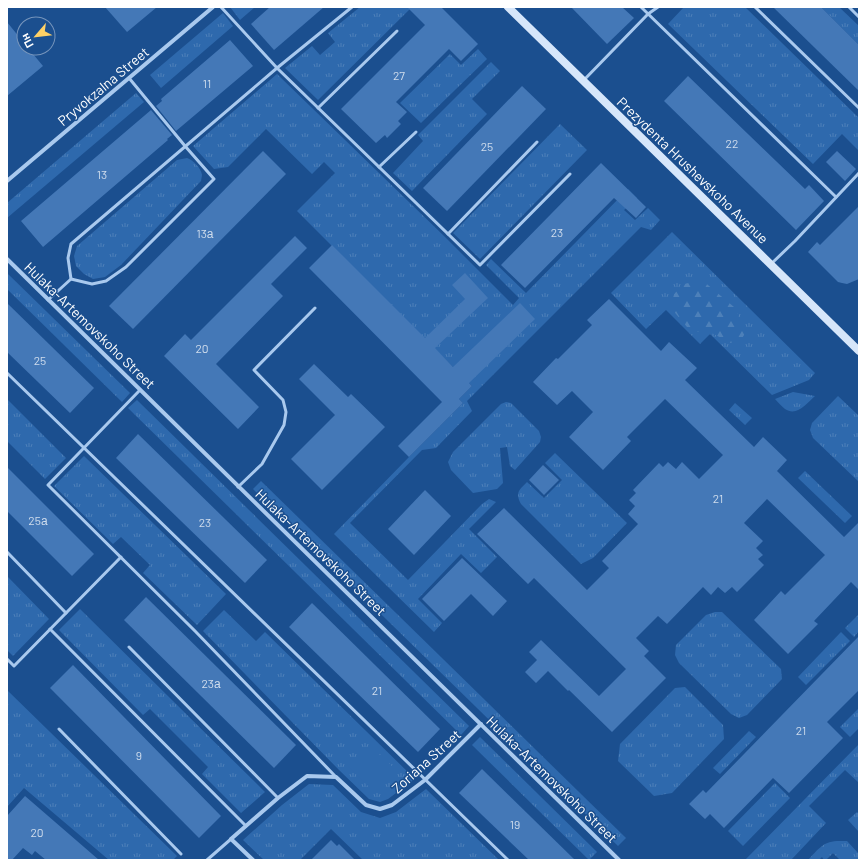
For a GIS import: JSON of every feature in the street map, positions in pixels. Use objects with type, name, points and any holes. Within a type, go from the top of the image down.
[{"type":"street","name":"Pryvokzalna Street","points":[[7,181],[213,7]]},
{"type":"street","name":"Prezydenta Hrushevskoho Avenue","points":[[508,7],[859,351]]},
{"type":"street","name":"Hulaka-Artemovskoho Street","points":[[7,259],[619,860]]},
{"type":"street","name":"Zoriana Street","points":[[336,777],[366,805],[380,809],[392,805],[425,780],[481,724]]},
{"type":"street","points":[[253,860],[231,839],[278,798],[307,776],[336,777]]},
{"type":"lane","points":[[221,7],[277,68],[480,265],[570,174]]},
{"type":"lane","points":[[71,279],[68,258],[71,244],[277,68],[352,7]]},
{"type":"lane","points":[[641,7],[836,197]]},
{"type":"lane","points":[[583,81],[648,14],[658,7]]},
{"type":"lane","points":[[755,7],[859,108]]},
{"type":"lane","points":[[849,7],[859,17]]},
{"type":"lane","points":[[318,108],[397,30]]},
{"type":"lane","points":[[71,279],[92,284],[106,281],[126,267],[214,179],[129,78]]},
{"type":"lane","points":[[379,167],[416,132]]},
{"type":"lane","points":[[448,234],[537,142]]},
{"type":"lane","points":[[770,264],[795,241],[858,175]]},
{"type":"lane","points":[[48,300],[71,279]]},
{"type":"lane","points":[[238,486],[262,464],[284,425],[286,412],[283,400],[254,370],[316,308]]},
{"type":"lane","points":[[7,373],[508,860]]},
{"type":"lane","points":[[140,390],[48,485],[195,631],[336,777]]},
{"type":"lane","points":[[7,552],[66,613]]},
{"type":"lane","points":[[7,660],[14,666],[121,557]]},
{"type":"lane","points":[[50,629],[246,826]]},
{"type":"lane","points":[[130,647],[278,798]]},
{"type":"lane","points":[[59,729],[181,854]]},
{"type":"lane","points":[[207,860],[231,839]]},
{"type":"green space","points":[[230,7],[255,7],[240,20]]},
{"type":"green space","points":[[360,7],[412,7],[318,100],[285,68],[312,46],[320,55],[335,42],[328,33]]},
{"type":"green space","points":[[684,7],[745,7],[859,118],[859,151],[842,134],[813,164],[668,24]]},
{"type":"green space","points":[[821,7],[839,7],[859,26],[859,45]]},
{"type":"green space","points":[[223,13],[233,26],[161,88],[150,75]]},
{"type":"green space","points":[[478,49],[487,59],[421,123],[400,103],[450,54],[461,65]]},
{"type":"green space","points":[[491,62],[500,71],[472,99],[487,114],[412,191],[393,173],[423,141],[418,135]]},
{"type":"green space","points":[[277,74],[513,305],[519,298],[486,265],[491,259],[526,293],[628,189],[637,198],[624,210],[635,220],[648,208],[660,220],[651,230],[641,227],[467,401],[472,411],[436,448],[422,450],[350,523],[408,580],[482,504],[489,499],[496,502],[469,529],[497,557],[481,573],[461,554],[418,599],[442,623],[434,632],[334,534],[463,403],[459,399],[472,386],[297,211],[335,173],[324,162],[312,174],[266,129],[228,167],[214,169],[193,146]]},
{"type":"green space","points":[[136,93],[144,102],[7,218],[7,203]]},
{"type":"green space","points":[[560,124],[587,150],[480,259],[453,233]]},
{"type":"green space","points":[[187,158],[194,162],[200,170],[202,175],[201,181],[121,265],[105,277],[93,279],[84,274],[76,266],[74,256],[77,246],[177,160]]},
{"type":"green space","points":[[672,232],[815,373],[809,380],[772,395],[710,334],[700,344],[666,310],[646,329],[611,293]]},
{"type":"green space","points":[[7,273],[130,393],[122,402],[7,289]]},
{"type":"green space","points":[[702,280],[734,307],[747,330],[741,340],[730,343],[714,334],[695,332],[687,327],[671,308],[674,294],[684,284]]},
{"type":"green space","points":[[793,392],[815,396],[802,408],[789,411],[775,399]]},
{"type":"green space","points":[[838,396],[859,416],[859,482],[813,438],[810,430],[812,423]]},
{"type":"green space","points":[[7,399],[66,458],[45,479],[7,441]]},
{"type":"green space","points":[[137,400],[469,726],[461,735],[128,408]]},
{"type":"green space","points":[[506,402],[511,403],[539,431],[541,437],[540,442],[515,470],[510,466],[507,447],[500,448],[503,483],[497,489],[473,493],[451,470],[448,462],[453,452],[501,404]]},
{"type":"green space","points":[[735,403],[752,418],[745,425],[729,410]]},
{"type":"green space","points":[[555,453],[627,523],[593,558],[581,564],[521,504],[518,497],[520,490],[527,482],[544,498],[562,480],[545,463]]},
{"type":"green space","points":[[84,456],[226,594],[197,625],[143,573],[150,565],[121,537],[113,544],[54,486]]},
{"type":"green space","points":[[805,471],[852,516],[845,523],[798,478]]},
{"type":"green space","points":[[261,481],[626,838],[618,846],[253,489]]},
{"type":"green space","points":[[7,576],[49,619],[13,656],[7,650]]},
{"type":"green space","points":[[80,609],[265,792],[241,813],[202,774],[208,767],[150,709],[143,715],[59,630]]},
{"type":"green space","points":[[224,610],[256,641],[265,632],[415,779],[388,799],[380,802],[369,799],[203,631]]},
{"type":"green space","points":[[715,612],[722,612],[781,669],[782,679],[747,715],[739,718],[731,714],[679,663],[675,655],[676,645],[706,615]]},
{"type":"green space","points":[[859,614],[859,631],[854,637],[845,628]]},
{"type":"green space","points":[[841,632],[850,641],[806,685],[798,677]]},
{"type":"green space","points":[[685,687],[723,725],[724,739],[672,793],[654,796],[618,761],[620,744],[675,688]]},
{"type":"green space","points":[[7,690],[177,856],[173,860],[109,860],[24,788],[7,807]]},
{"type":"green space","points":[[859,708],[859,728],[850,737],[840,727]]},
{"type":"green space","points":[[749,731],[756,737],[720,774],[713,768]]},
{"type":"green space","points":[[480,737],[597,852],[589,860],[472,745]]},
{"type":"green space","points":[[859,744],[859,781],[858,782],[845,770],[809,806],[826,823],[791,860],[745,860]]},
{"type":"green space","points":[[370,746],[394,768],[370,788],[348,766]]},
{"type":"green space","points":[[775,783],[790,798],[743,846],[728,831]]},
{"type":"green space","points":[[309,784],[333,785],[361,812],[380,818],[396,812],[426,789],[499,860],[363,860],[331,829],[300,860],[264,860],[243,840],[282,805]]},
{"type":"green space","points":[[857,812],[859,814],[859,832],[848,820]]},
{"type":"green space","points":[[837,841],[847,841],[859,854],[859,860],[840,860],[833,853],[826,860],[822,857],[819,860],[808,860],[824,845]]},
{"type":"building","points":[[105,7],[157,7],[127,32]]},
{"type":"building","points":[[270,7],[324,7],[274,50],[251,24]]},
{"type":"building","points":[[407,7],[441,7],[478,44],[461,61],[449,49],[396,102],[407,112],[398,121],[401,124],[387,138],[385,135],[376,143],[341,109],[425,25]]},
{"type":"building","points":[[571,7],[622,7],[634,18],[607,44]]},
{"type":"building","points":[[773,7],[821,7],[859,45],[859,91]]},
{"type":"building","points":[[7,22],[16,33],[16,56],[35,56],[43,66],[7,96]]},
{"type":"building","points":[[230,40],[253,66],[176,131],[156,106],[162,101],[161,99]]},
{"type":"building","points":[[688,76],[805,189],[809,185],[824,201],[796,230],[664,101]]},
{"type":"building","points":[[522,86],[546,109],[447,211],[423,188]]},
{"type":"building","points":[[151,110],[172,135],[43,247],[21,221]]},
{"type":"building","points":[[263,151],[286,174],[133,329],[109,306]]},
{"type":"building","points":[[837,151],[856,169],[845,181],[826,162]]},
{"type":"building","points":[[601,163],[646,207],[636,218],[614,198],[525,288],[501,265]]},
{"type":"building","points":[[859,206],[859,279],[847,284],[838,282],[808,252],[817,242],[820,245]]},
{"type":"building","points":[[295,236],[307,248],[271,284],[283,296],[216,364],[259,407],[238,429],[164,356],[185,334],[191,340]]},
{"type":"building","points":[[332,245],[425,338],[465,299],[452,285],[465,273],[488,298],[435,348],[453,367],[520,303],[535,319],[469,383],[472,386],[459,399],[463,403],[409,457],[398,446],[442,402],[309,268]]},
{"type":"building","points":[[609,299],[661,351],[669,342],[697,368],[685,380],[754,447],[763,437],[787,460],[777,471],[844,537],[859,522],[859,590],[851,582],[814,621],[818,624],[788,654],[754,620],[781,591],[785,595],[825,555],[767,499],[744,523],[763,541],[756,548],[763,555],[758,559],[764,565],[737,592],[732,587],[725,593],[718,587],[711,595],[703,587],[667,624],[658,616],[636,638],[649,651],[644,656],[666,678],[612,732],[548,671],[536,683],[525,672],[537,660],[529,652],[541,640],[599,696],[626,669],[534,578],[528,584],[477,534],[504,508],[587,590],[609,568],[602,561],[638,524],[628,514],[635,506],[629,500],[636,493],[633,490],[659,463],[663,467],[668,462],[676,469],[682,462],[699,479],[723,455],[665,399],[627,437],[631,441],[603,470],[569,437],[593,412],[572,391],[557,405],[533,382],[556,358],[558,359],[592,325],[587,320]]},
{"type":"building","points":[[7,303],[94,388],[70,413],[7,352]]},
{"type":"building","points":[[314,364],[348,397],[351,394],[385,427],[322,490],[291,459],[335,415],[299,379]]},
{"type":"building","points":[[138,434],[267,560],[245,583],[116,458]]},
{"type":"building","points":[[543,465],[559,480],[544,495],[529,480]]},
{"type":"building","points":[[7,467],[94,554],[72,576],[7,511]]},
{"type":"building","points":[[425,490],[451,516],[414,555],[388,529]]},
{"type":"building","points":[[462,558],[507,601],[493,616],[471,594],[444,621],[422,599]]},
{"type":"building","points":[[146,597],[296,745],[274,768],[124,620]]},
{"type":"building","points":[[312,603],[440,729],[418,752],[289,627]]},
{"type":"building","points":[[859,636],[859,690],[827,722],[843,738],[789,793],[773,778],[724,828],[710,814],[705,819],[689,804],[703,790],[706,793]]},
{"type":"building","points":[[73,665],[221,816],[199,838],[50,688]]},
{"type":"building","points":[[482,769],[575,860],[529,860],[459,793]]},
{"type":"building","points":[[25,796],[99,860],[46,860],[35,851],[32,855],[23,848],[12,860],[7,860],[7,816]]},
{"type":"building","points":[[331,840],[337,846],[339,844],[355,860],[311,860]]}]
